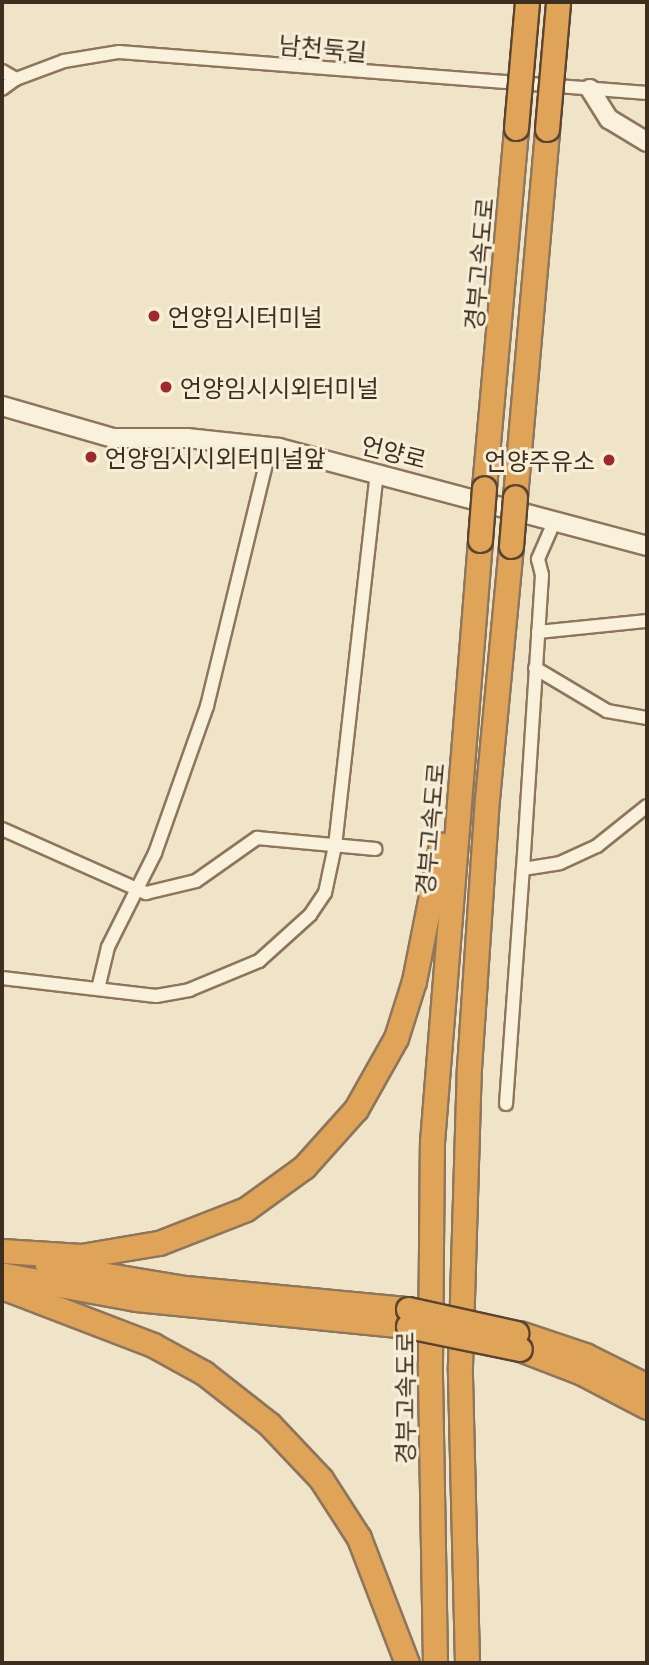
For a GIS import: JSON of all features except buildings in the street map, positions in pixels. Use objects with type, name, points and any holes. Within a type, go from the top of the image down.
[{"type":"highway","name":"경부고속도로","points":[[435,1663],[429,1363],[432,1142],[462,742],[527,2]]},
{"type":"highway","points":[[467,1663],[460,1366],[469,1068],[487,799],[558,2]]},
{"type":"highway","points":[[2,1253],[81,1256],[176,1238],[262,1199],[304,1167],[335,1136],[383,1066],[405,1011],[462,742]]},
{"type":"highway","points":[[2,1253],[147,1283],[408,1317],[585,1356],[647,1386]]},
{"type":"highway","points":[[2,1275],[148,1301],[408,1317]]},
{"type":"highway","points":[[2,1287],[153,1345],[204,1373],[278,1432],[321,1479],[359,1538],[407,1663]]},
{"type":"highway","points":[[519,1341],[647,1407]]},
{"type":"highway","points":[[464,1589],[477,1663]]},
{"type":"main road","points":[[590,89],[609,118],[647,142]]},
{"type":"main road","name":"언양로","points":[[2,406],[113,438],[187,438],[270,447],[647,546]]},
{"type":"street","name":"남천둑길","points":[[16,79],[64,61],[119,52],[647,93]]},
{"type":"street","points":[[2,71],[16,79],[2,89]]},
{"type":"street","points":[[98,989],[108,947],[155,853],[207,706],[270,447]]},
{"type":"street","points":[[2,978],[156,996],[189,990],[259,961],[310,915],[325,893],[335,846],[377,473]]},
{"type":"street","points":[[506,1104],[538,632],[540,547],[555,520]]},
{"type":"street","points":[[538,632],[647,621]]},
{"type":"street","points":[[535,667],[607,711],[647,718]]},
{"type":"street","points":[[523,869],[560,863],[597,846],[647,806]]},
{"type":"street","points":[[2,829],[146,893],[197,881],[257,838],[376,849]]},
{"type":"place","name":"언양임시터미널","points":[[154,316]]},
{"type":"place","name":"언양임시시외터미널","points":[[166,387]]},
{"type":"place","name":"언양임시시외터미널앞","points":[[91,457]]},
{"type":"place","name":"언양주유소","points":[[609,460]]}]
